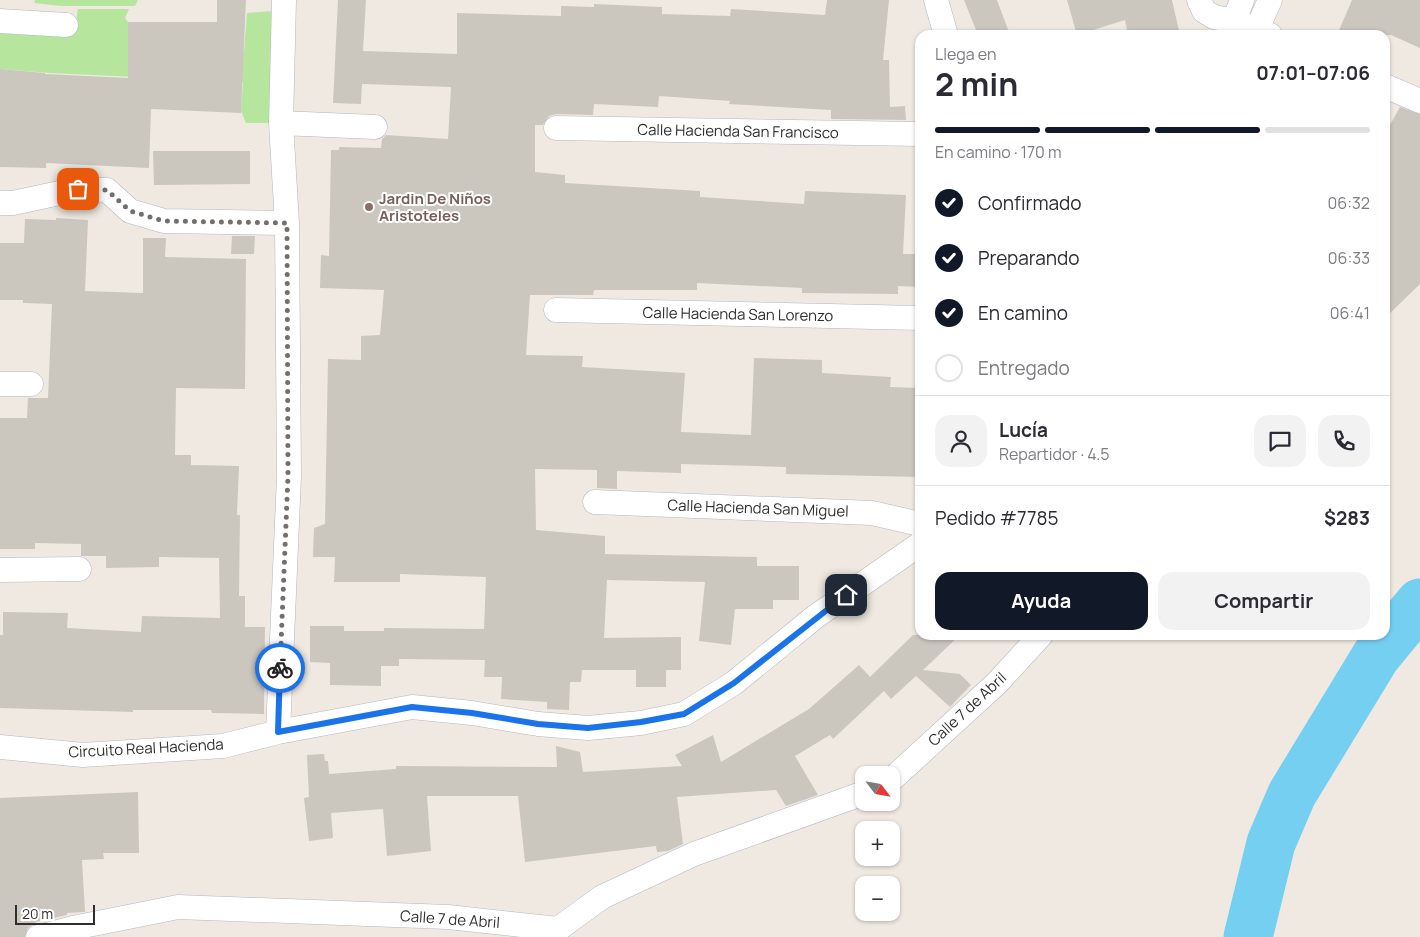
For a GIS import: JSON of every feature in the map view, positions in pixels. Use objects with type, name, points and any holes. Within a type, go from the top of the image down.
[{"type":"street","points":[[278,732],[288,476],[287,223],[281,123],[284,0]]},
{"type":"street","points":[[936,0],[945,30]]},
{"type":"street","points":[[1199,0],[1204,11],[1214,17],[1238,10],[1262,30]]},
{"type":"street","points":[[1264,30],[1270,0]]},
{"type":"street","points":[[0,21],[66,25]]},
{"type":"street","points":[[1390,88],[1420,101]]},
{"type":"street","points":[[281,123],[374,127]]},
{"type":"street","name":"Calle Hacienda San Francisco","points":[[556,128],[915,134]]},
{"type":"street","points":[[0,203],[13,203],[78,189],[107,190],[130,211],[164,221],[287,223]]},
{"type":"street","name":"Calle Hacienda San Lorenzo","points":[[556,310],[915,318]]},
{"type":"street","points":[[0,384],[31,384]]},
{"type":"street","name":"Calle Hacienda San Miguel","points":[[595,502],[872,513],[915,523]]},
{"type":"street","name":"Circuito Real Hacienda","points":[[0,747],[93,754],[223,746],[278,732],[412,707],[472,713],[538,724],[588,728],[641,722],[684,714],[734,683],[815,618],[915,548]]},
{"type":"street","points":[[0,570],[79,569]]},
{"type":"street","name":"Calle 7 de Abril","points":[[900,772],[996,683],[1036,640]]},
{"type":"street","name":"Calle 7 de Abril","points":[[38,937],[178,907],[448,917],[558,929],[602,897],[694,854],[855,796]]},
{"type":"green space","points":[[35,0],[138,0],[135,6],[61,6],[34,3]]},
{"type":"green space","points":[[78,9],[129,9],[125,18],[128,22],[128,51],[244,52],[247,13],[283,10],[281,123],[246,123],[241,111],[243,82],[0,69],[0,29],[75,28]]},
{"type":"building","points":[[217,0],[246,0],[241,113],[151,109],[149,168],[46,163],[46,168],[0,167],[0,69],[45,74],[128,78],[128,22],[217,22]]},
{"type":"building","points":[[338,0],[366,0],[363,51],[457,54],[457,13],[561,16],[561,6],[594,7],[594,4],[662,7],[662,14],[730,16],[731,9],[825,15],[827,0],[889,0],[883,60],[889,60],[890,107],[905,106],[906,120],[831,119],[831,110],[729,104],[730,101],[659,96],[658,107],[594,104],[593,115],[556,114],[549,116],[543,125],[535,125],[535,172],[565,175],[565,183],[700,191],[700,197],[804,204],[805,191],[906,195],[903,254],[915,254],[915,287],[898,286],[898,294],[802,293],[802,288],[697,283],[697,290],[594,290],[593,295],[530,295],[526,355],[583,356],[582,367],[685,373],[681,432],[751,435],[754,358],[822,360],[822,373],[891,377],[890,387],[915,388],[915,477],[786,474],[786,467],[681,464],[681,473],[617,471],[617,489],[597,488],[597,470],[535,469],[536,530],[605,536],[605,554],[757,557],[757,566],[799,566],[799,600],[773,600],[773,609],[735,609],[731,645],[699,641],[705,582],[607,580],[604,638],[681,637],[681,670],[666,670],[666,687],[636,687],[636,670],[582,670],[581,682],[570,682],[569,710],[547,709],[547,702],[501,699],[502,677],[484,677],[485,660],[399,659],[399,666],[381,666],[381,686],[330,685],[330,663],[310,662],[310,626],[344,626],[344,631],[384,631],[384,628],[484,629],[486,577],[400,574],[400,582],[334,582],[335,557],[313,557],[314,528],[325,524],[328,359],[361,360],[361,336],[380,335],[384,290],[320,288],[321,255],[329,256],[331,150],[339,150],[339,147],[381,148],[382,139],[386,135],[448,139],[451,87],[362,84],[361,104],[333,103]]},
{"type":"building","points":[[964,0],[997,0],[1008,30],[976,30]]},
{"type":"building","points":[[1067,0],[1172,0],[1179,30],[1127,30],[1125,20],[1093,30],[1076,30]]},
{"type":"building","points":[[1352,0],[1420,0],[1420,48],[1390,35],[1390,30],[1339,30]]},
{"type":"building","points":[[1400,107],[1420,114],[1420,284],[1390,313],[1390,125]]},
{"type":"building","points":[[153,151],[250,151],[250,184],[154,185]]},
{"type":"building","points":[[56,218],[88,220],[85,291],[143,293],[143,238],[166,238],[165,257],[246,259],[245,389],[176,388],[175,455],[191,455],[191,465],[239,466],[237,515],[240,515],[239,596],[245,596],[245,627],[265,627],[264,714],[212,713],[211,710],[133,710],[133,712],[0,708],[0,635],[3,635],[3,612],[68,613],[67,628],[141,632],[142,616],[220,618],[219,558],[159,557],[159,567],[106,568],[106,556],[81,556],[81,544],[35,543],[35,549],[0,549],[0,418],[27,418],[28,398],[48,398],[52,304],[23,303],[23,300],[0,300],[0,243],[24,243],[25,219],[56,220]]},
{"type":"building","points":[[232,236],[255,236],[254,254],[231,254]]},
{"type":"building","points":[[915,635],[915,640],[955,640],[923,670],[960,674],[971,685],[950,707],[916,676],[891,699],[884,691],[833,739],[830,735],[795,756],[818,795],[786,806],[776,790],[677,797],[683,844],[668,851],[657,852],[656,846],[525,862],[518,796],[427,796],[431,851],[387,856],[383,809],[331,813],[333,838],[309,841],[304,798],[309,797],[307,755],[324,754],[325,761],[328,761],[329,774],[396,769],[396,766],[557,767],[556,746],[580,752],[583,772],[682,766],[675,755],[713,735],[721,762],[809,709],[859,665],[870,677]]},
{"type":"building","points":[[138,792],[139,853],[103,853],[104,859],[82,860],[85,912],[67,913],[67,915],[36,922],[28,928],[25,937],[0,937],[0,798]]},
{"type":"waterway","points":[[1390,639],[1420,603]]},
{"type":"waterway","points":[[1248,937],[1271,843],[1292,794],[1376,656],[1389,640]]},
{"type":"way so far","points":[[78,189],[107,190],[130,211],[164,221],[287,223],[288,476],[280,668]]},
{"type":"place","name":"Jardin De Niños Aristoteles","points":[[369,207]]},
{"type":"route","points":[[280,668],[278,732],[412,707],[472,713],[538,724],[588,728],[641,722],[684,714],[734,683],[846,595]]}]
